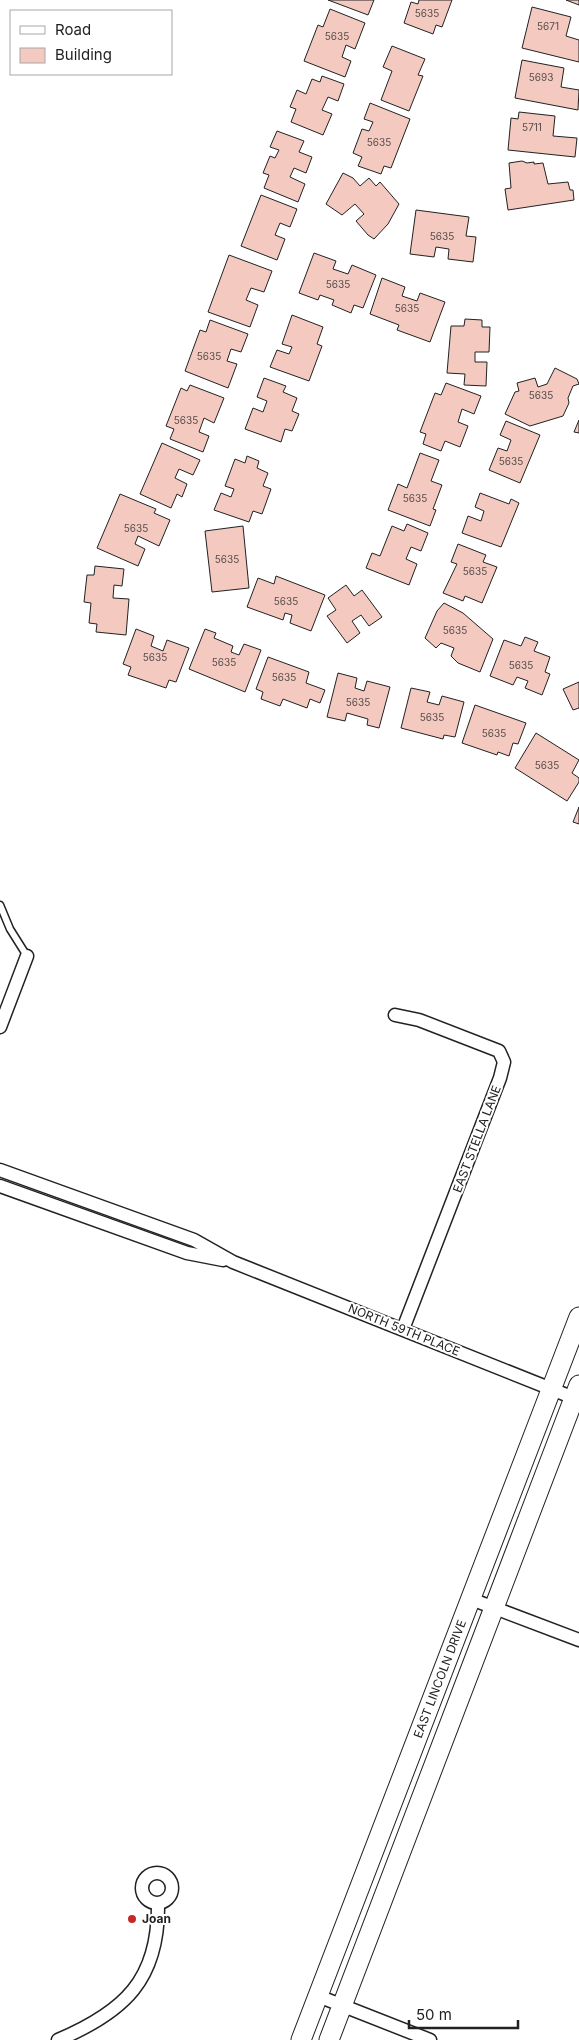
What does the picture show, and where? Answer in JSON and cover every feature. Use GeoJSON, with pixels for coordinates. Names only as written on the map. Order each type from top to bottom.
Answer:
{"type":"FeatureCollection","features":[{"type":"Feature","properties":{"kind":"main road","name":"EAST LINCOLN DRIVE"},"geometry":{"type":"LineString","coordinates":[[301,2040],[579,1317]]}},
{"type":"Feature","properties":{"kind":"main road","name":"EAST LINCOLN DRIVE"},"geometry":{"type":"LineString","coordinates":[[329,2040],[576,1391]]}},
{"type":"Feature","properties":{"kind":"main road"},"geometry":{"type":"LineString","coordinates":[[402,1776],[426,1785]]}},
{"type":"Feature","properties":{"kind":"street"},"geometry":{"type":"LineString","coordinates":[[0,1027],[27,956]]}},
{"type":"Feature","properties":{"kind":"street","name":"EAST STELLA LANE"},"geometry":{"type":"LineString","coordinates":[[395,1015],[419,1020],[499,1051],[504,1062],[497,1087],[404,1329]]}},
{"type":"Feature","properties":{"kind":"street","name":"NORTH 59TH PLACE"},"geometry":{"type":"LineString","coordinates":[[0,1170],[194,1240],[233,1262],[552,1390],[576,1391]]}},
{"type":"Feature","properties":{"kind":"street","name":"NORTH 59TH PLACE"},"geometry":{"type":"LineString","coordinates":[[0,1186],[187,1253],[233,1262]]}},
{"type":"Feature","properties":{"kind":"street"},"geometry":{"type":"LineString","coordinates":[[471,1599],[579,1640]]}},
{"type":"Feature","properties":{"kind":"street"},"geometry":{"type":"LineString","coordinates":[[58,2040],[89,2027],[112,2012],[140,1980],[151,1962],[158,1928],[158,1904]]}},
{"type":"Feature","properties":{"kind":"street"},"geometry":{"type":"LineString","coordinates":[[318,1996],[430,2040]]}},
{"type":"Feature","properties":{"kind":"lane"},"geometry":{"type":"LineString","coordinates":[[0,905],[10,929],[27,956]]}},
{"type":"Feature","properties":{"kind":"building"},"geometry":{"type":"Polygon","coordinates":[[[328,0],[374,0],[368,15],[328,0]]]}},
{"type":"Feature","properties":{"kind":"building"},"geometry":{"type":"Polygon","coordinates":[[[419,0],[452,0],[442,27],[436,25],[433,34],[404,23],[411,2],[418,4],[419,0]]]}},
{"type":"Feature","properties":{"kind":"building"},"geometry":{"type":"Polygon","coordinates":[[[566,0],[579,0],[579,5],[566,0]]]}},
{"type":"Feature","properties":{"kind":"building"},"geometry":{"type":"Polygon","coordinates":[[[532,7],[571,17],[566,36],[579,40],[579,62],[522,48],[532,7]]]}},
{"type":"Feature","properties":{"kind":"building"},"geometry":{"type":"Polygon","coordinates":[[[330,9],[365,23],[355,49],[346,45],[342,57],[351,61],[345,77],[304,61],[318,25],[323,27],[330,9]]]}},
{"type":"Feature","properties":{"kind":"building"},"geometry":{"type":"Polygon","coordinates":[[[392,46],[425,59],[418,75],[423,76],[409,111],[381,100],[392,71],[383,67],[392,46]]]}},
{"type":"Feature","properties":{"kind":"building"},"geometry":{"type":"Polygon","coordinates":[[[522,60],[564,68],[561,87],[579,90],[578,110],[515,98],[522,60]]]}},
{"type":"Feature","properties":{"kind":"building"},"geometry":{"type":"Polygon","coordinates":[[[322,76],[344,84],[338,101],[328,97],[322,110],[332,114],[323,135],[291,122],[296,109],[290,107],[297,90],[306,94],[312,79],[320,82],[322,76]]]}},
{"type":"Feature","properties":{"kind":"building"},"geometry":{"type":"Polygon","coordinates":[[[370,103],[410,119],[391,168],[384,166],[381,174],[358,166],[362,157],[353,153],[362,129],[369,131],[373,122],[364,119],[370,103]]]}},
{"type":"Feature","properties":{"kind":"building"},"geometry":{"type":"Polygon","coordinates":[[[519,112],[555,116],[553,136],[577,138],[575,157],[508,150],[511,118],[518,119],[519,112]]]}},
{"type":"Feature","properties":{"kind":"building"},"geometry":{"type":"Polygon","coordinates":[[[277,131],[304,141],[299,152],[312,157],[306,173],[294,168],[290,177],[305,184],[298,202],[264,188],[269,175],[263,173],[270,156],[275,158],[279,150],[270,147],[277,131]]]}},
{"type":"Feature","properties":{"kind":"building"},"geometry":{"type":"Polygon","coordinates":[[[522,161],[527,163],[534,162],[534,164],[543,163],[548,184],[568,182],[570,190],[573,190],[574,200],[508,210],[505,189],[511,188],[509,163],[522,161]]]}},
{"type":"Feature","properties":{"kind":"building"},"geometry":{"type":"Polygon","coordinates":[[[343,173],[353,178],[360,186],[369,178],[376,186],[380,182],[399,204],[388,224],[374,239],[356,221],[364,214],[355,204],[342,215],[326,204],[343,173]]]}},
{"type":"Feature","properties":{"kind":"building"},"geometry":{"type":"Polygon","coordinates":[[[261,195],[297,209],[290,227],[280,223],[275,235],[285,239],[277,260],[241,246],[261,195]]]}},
{"type":"Feature","properties":{"kind":"building"},"geometry":{"type":"Polygon","coordinates":[[[416,210],[469,217],[466,236],[476,237],[473,262],[448,259],[449,249],[436,247],[434,257],[410,254],[416,210]]]}},
{"type":"Feature","properties":{"kind":"building"},"geometry":{"type":"Polygon","coordinates":[[[314,253],[336,261],[333,269],[348,274],[352,265],[376,275],[363,308],[354,305],[351,313],[332,305],[334,300],[320,295],[318,300],[299,293],[314,253]]]}},
{"type":"Feature","properties":{"kind":"building"},"geometry":{"type":"Polygon","coordinates":[[[229,255],[272,271],[264,292],[251,288],[246,300],[258,305],[250,327],[208,312],[229,255]]]}},
{"type":"Feature","properties":{"kind":"building"},"geometry":{"type":"Polygon","coordinates":[[[382,278],[405,287],[402,296],[417,301],[420,293],[445,302],[430,342],[397,330],[399,325],[370,314],[382,278]]]}},
{"type":"Feature","properties":{"kind":"building"},"geometry":{"type":"Polygon","coordinates":[[[292,315],[323,327],[317,344],[322,346],[309,381],[270,367],[277,350],[289,354],[292,347],[282,344],[292,315]]]}},
{"type":"Feature","properties":{"kind":"building"},"geometry":{"type":"Polygon","coordinates":[[[465,319],[482,320],[482,327],[490,327],[489,352],[475,352],[475,362],[487,362],[486,386],[464,385],[465,374],[447,373],[451,326],[464,326],[465,319]]]}},
{"type":"Feature","properties":{"kind":"building"},"geometry":{"type":"Polygon","coordinates":[[[210,320],[248,334],[241,352],[231,349],[227,361],[237,364],[228,388],[185,371],[200,330],[206,332],[210,320]]]}},
{"type":"Feature","properties":{"kind":"building"},"geometry":{"type":"Polygon","coordinates":[[[555,368],[577,379],[579,384],[573,386],[568,398],[569,403],[563,416],[530,426],[505,414],[515,392],[519,391],[517,383],[535,378],[538,387],[547,384],[555,368]]]}},
{"type":"Feature","properties":{"kind":"building"},"geometry":{"type":"Polygon","coordinates":[[[264,378],[286,386],[283,392],[297,398],[292,411],[299,414],[292,431],[285,429],[281,442],[245,429],[253,408],[263,412],[267,401],[257,397],[264,378]]]}},
{"type":"Feature","properties":{"kind":"building"},"geometry":{"type":"Polygon","coordinates":[[[446,383],[481,396],[474,414],[462,409],[458,422],[468,426],[460,447],[445,441],[441,451],[423,444],[426,434],[420,432],[435,393],[441,395],[446,383]]]}},
{"type":"Feature","properties":{"kind":"building"},"geometry":{"type":"Polygon","coordinates":[[[190,385],[224,398],[214,423],[204,418],[199,432],[209,436],[203,452],[170,439],[174,429],[166,426],[181,388],[187,391],[190,385]]]}},
{"type":"Feature","properties":{"kind":"building"},"geometry":{"type":"Polygon","coordinates":[[[579,420],[579,433],[574,432],[579,420]]]}},
{"type":"Feature","properties":{"kind":"building"},"geometry":{"type":"Polygon","coordinates":[[[506,421],[540,435],[520,483],[489,470],[498,448],[507,451],[511,440],[500,435],[506,421]]]}},
{"type":"Feature","properties":{"kind":"building"},"geometry":{"type":"Polygon","coordinates":[[[162,443],[200,460],[193,475],[179,469],[175,478],[187,484],[182,497],[177,494],[171,508],[140,494],[162,443]]]}},
{"type":"Feature","properties":{"kind":"building"},"geometry":{"type":"Polygon","coordinates":[[[420,453],[439,460],[431,481],[442,485],[433,509],[436,510],[430,526],[388,510],[398,484],[407,488],[420,453]]]}},
{"type":"Feature","properties":{"kind":"building"},"geometry":{"type":"Polygon","coordinates":[[[247,456],[259,461],[257,468],[268,473],[263,486],[271,489],[262,514],[253,511],[249,522],[214,510],[221,493],[231,497],[234,489],[225,486],[235,459],[245,463],[247,456]]]}},
{"type":"Feature","properties":{"kind":"building"},"geometry":{"type":"Polygon","coordinates":[[[480,493],[509,504],[511,499],[519,503],[501,547],[462,533],[468,516],[481,521],[484,511],[475,507],[480,493]]]}},
{"type":"Feature","properties":{"kind":"building"},"geometry":{"type":"Polygon","coordinates":[[[120,494],[156,509],[154,513],[170,520],[159,546],[138,536],[135,544],[145,549],[138,566],[97,548],[120,494]]]}},
{"type":"Feature","properties":{"kind":"building"},"geometry":{"type":"Polygon","coordinates":[[[407,524],[428,533],[421,551],[411,547],[406,559],[417,564],[409,585],[366,568],[372,553],[380,556],[392,526],[404,531],[407,524]]]}},
{"type":"Feature","properties":{"kind":"building"},"geometry":{"type":"Polygon","coordinates":[[[243,526],[249,588],[212,592],[205,531],[243,526]]]}},
{"type":"Feature","properties":{"kind":"building"},"geometry":{"type":"Polygon","coordinates":[[[458,544],[486,555],[483,562],[497,567],[482,603],[465,596],[463,601],[443,593],[457,564],[451,562],[458,544]]]}},
{"type":"Feature","properties":{"kind":"building"},"geometry":{"type":"Polygon","coordinates":[[[95,566],[124,569],[122,586],[114,585],[113,598],[129,599],[126,635],[96,632],[97,624],[89,623],[91,603],[84,602],[87,575],[94,575],[95,566]]]}},
{"type":"Feature","properties":{"kind":"building"},"geometry":{"type":"Polygon","coordinates":[[[276,576],[325,595],[311,631],[290,623],[292,615],[285,613],[283,620],[247,607],[258,578],[274,584],[276,576]]]}},
{"type":"Feature","properties":{"kind":"building"},"geometry":{"type":"Polygon","coordinates":[[[346,585],[354,596],[362,590],[382,617],[369,626],[361,615],[352,621],[360,633],[347,643],[327,616],[336,610],[328,598],[346,585]]]}},
{"type":"Feature","properties":{"kind":"building"},"geometry":{"type":"Polygon","coordinates":[[[444,603],[463,613],[493,639],[480,672],[458,663],[451,656],[454,648],[441,643],[436,648],[425,638],[437,611],[444,603]]]}},
{"type":"Feature","properties":{"kind":"building"},"geometry":{"type":"Polygon","coordinates":[[[136,629],[154,636],[151,646],[163,651],[167,640],[189,648],[176,682],[169,680],[166,688],[128,675],[131,667],[123,664],[136,629]]]}},
{"type":"Feature","properties":{"kind":"building"},"geometry":{"type":"Polygon","coordinates":[[[205,629],[216,633],[214,638],[233,646],[231,652],[239,655],[244,644],[261,650],[245,692],[189,669],[205,629]]]}},
{"type":"Feature","properties":{"kind":"building"},"geometry":{"type":"Polygon","coordinates":[[[525,637],[538,642],[534,651],[550,657],[545,672],[550,674],[542,695],[525,688],[528,681],[517,677],[513,685],[490,676],[504,640],[521,646],[525,637]]]}},
{"type":"Feature","properties":{"kind":"building"},"geometry":{"type":"Polygon","coordinates":[[[268,657],[309,672],[306,683],[325,690],[320,703],[310,699],[307,708],[283,699],[280,706],[261,699],[263,692],[256,689],[268,657]]]}},
{"type":"Feature","properties":{"kind":"building"},"geometry":{"type":"Polygon","coordinates":[[[338,673],[357,678],[355,688],[364,691],[367,681],[390,687],[379,728],[367,725],[368,719],[347,713],[345,721],[327,717],[338,673]]]}},
{"type":"Feature","properties":{"kind":"building"},"geometry":{"type":"Polygon","coordinates":[[[579,682],[579,708],[573,710],[563,689],[579,682]]]}},
{"type":"Feature","properties":{"kind":"building"},"geometry":{"type":"Polygon","coordinates":[[[411,688],[430,692],[427,702],[439,705],[442,696],[464,702],[455,737],[444,735],[443,739],[401,728],[411,688]]]}},
{"type":"Feature","properties":{"kind":"building"},"geometry":{"type":"Polygon","coordinates":[[[475,705],[526,723],[518,744],[513,743],[509,756],[498,752],[497,755],[462,743],[475,705]]]}},
{"type":"Feature","properties":{"kind":"building"},"geometry":{"type":"Polygon","coordinates":[[[536,733],[579,760],[572,773],[579,778],[579,782],[567,801],[515,768],[536,733]]]}},
{"type":"Feature","properties":{"kind":"building"},"geometry":{"type":"Polygon","coordinates":[[[579,807],[579,824],[573,822],[579,807]]]}},
{"type":"Feature","properties":{"kind":"place","name":"Joan"},"geometry":{"type":"Point","coordinates":[132,1919]}}]}
